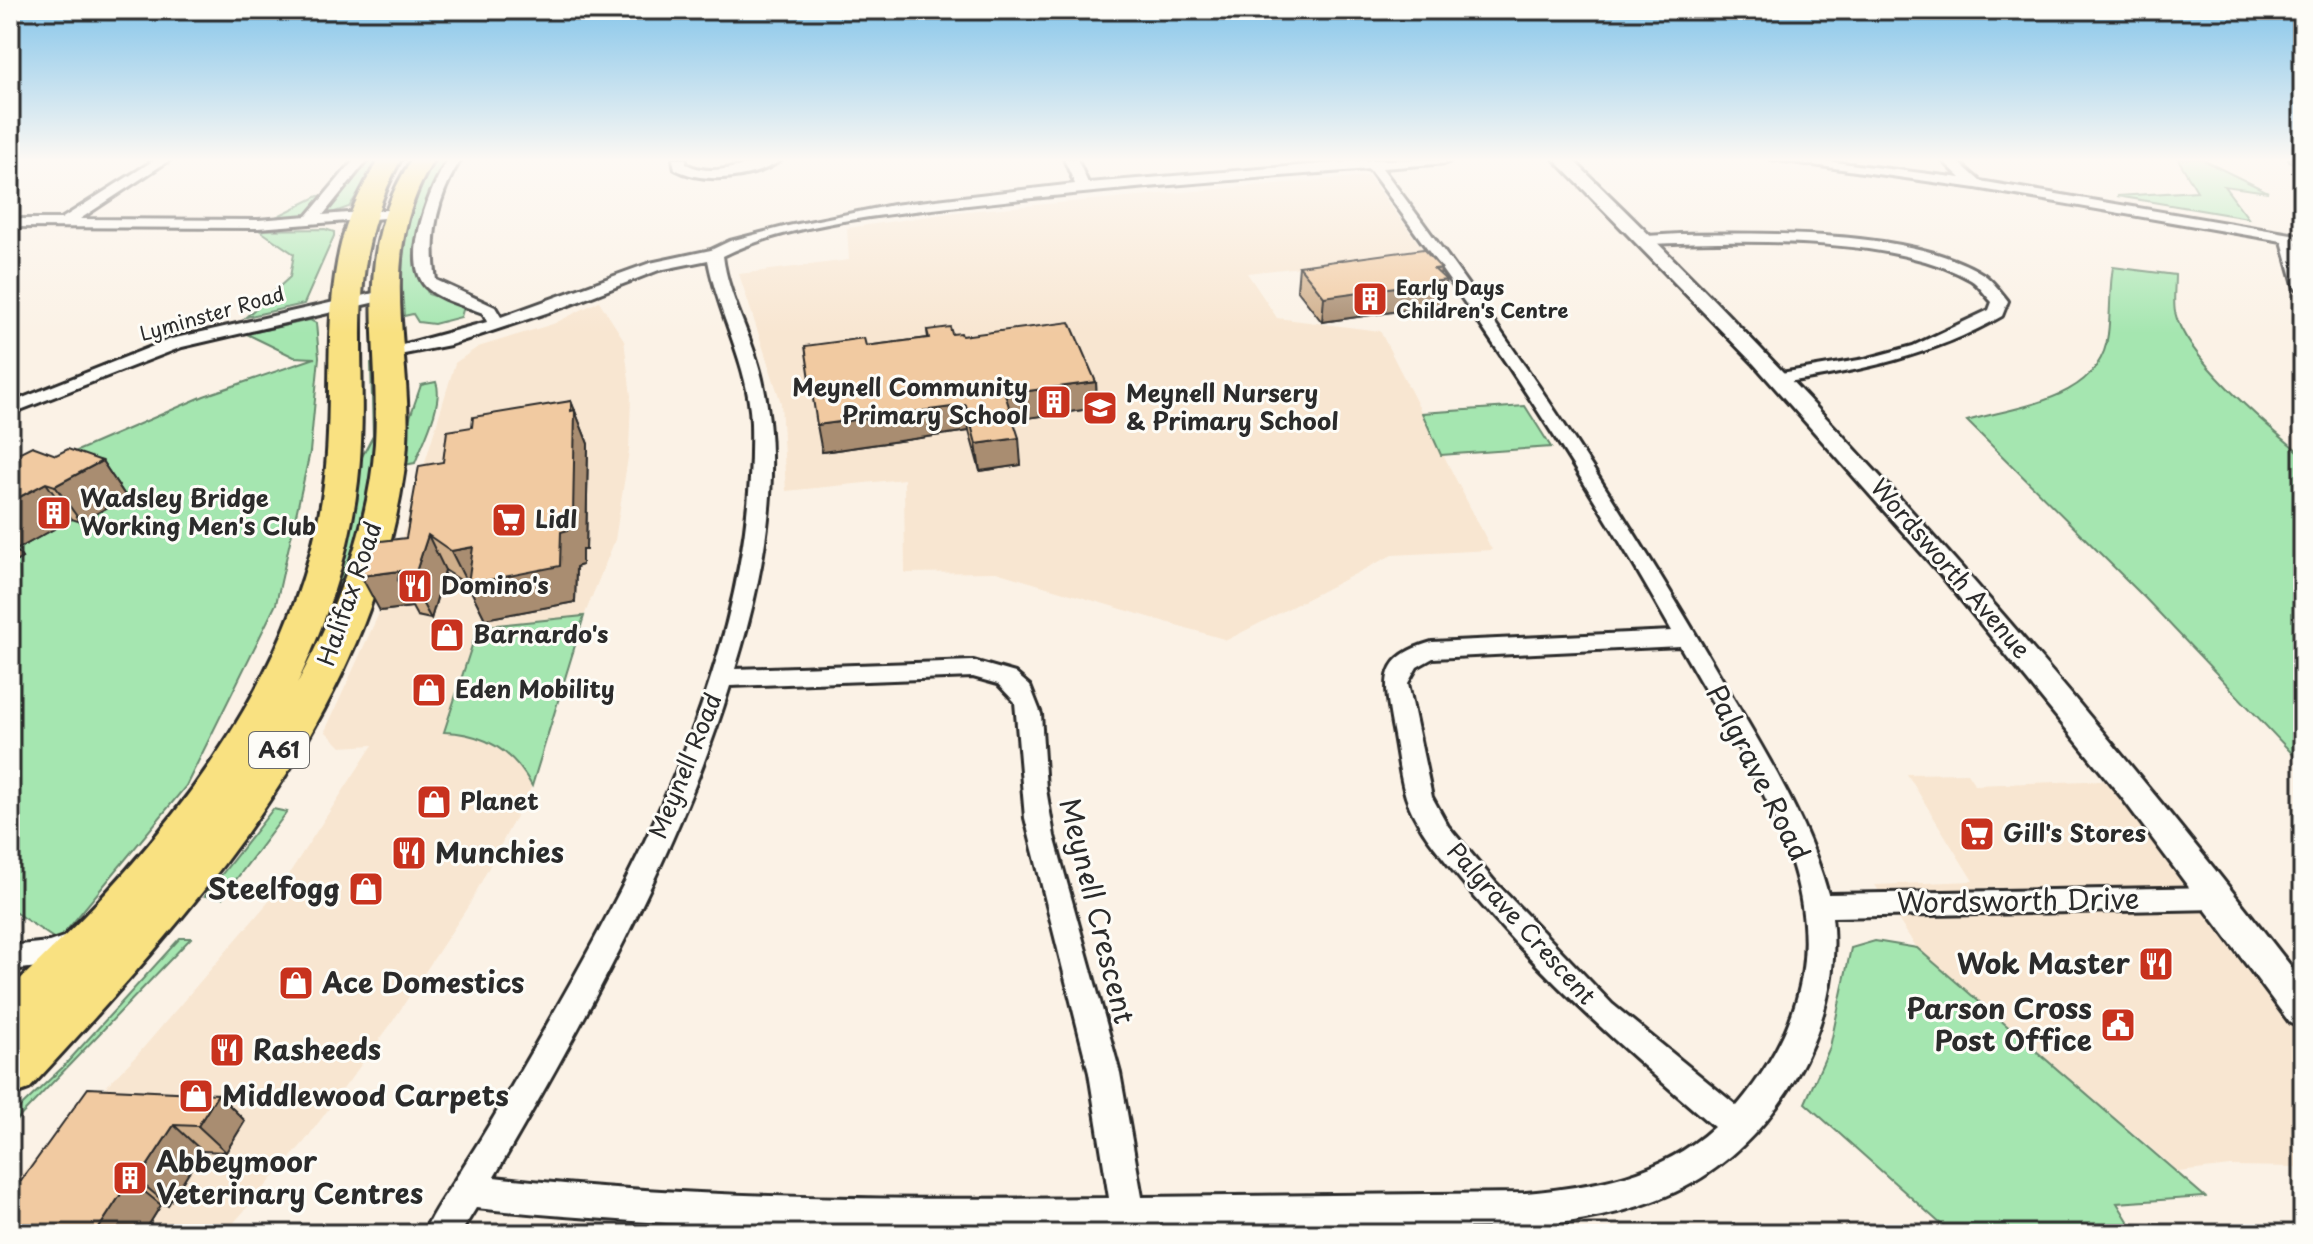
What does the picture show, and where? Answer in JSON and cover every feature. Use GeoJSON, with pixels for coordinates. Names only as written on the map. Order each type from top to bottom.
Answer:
{"type":"FeatureCollection","features":[{"type":"Feature","properties":{"kind":"highway","name":"Halifax Road"},"geometry":{"type":"LineString","coordinates":[[10,1071],[114,964],[210,851],[270,766],[324,673],[371,549],[387,474],[392,398],[387,246],[397,217]]}},
{"type":"Feature","properties":{"kind":"highway","name":"Halifax Road"},"geometry":{"type":"LineString","coordinates":[[10,1022],[131,897],[231,769],[284,676],[313,608],[335,515],[345,451],[346,303],[350,252],[360,218]]}},
{"type":"Feature","properties":{"kind":"highway"},"geometry":{"type":"LineString","coordinates":[[346,356],[390,348]]}},
{"type":"Feature","properties":{"kind":"street"},"geometry":{"type":"LineString","coordinates":[[63,224],[74,217]]}},
{"type":"Feature","properties":{"kind":"street"},"geometry":{"type":"LineString","coordinates":[[310,221],[313,217]]}},
{"type":"Feature","properties":{"kind":"street"},"geometry":{"type":"LineString","coordinates":[[10,223],[310,221],[367,217]]}},
{"type":"Feature","properties":{"kind":"street"},"geometry":{"type":"LineString","coordinates":[[428,217],[424,230],[424,256],[429,281],[436,288],[489,310],[495,322]]}},
{"type":"Feature","properties":{"kind":"street"},"geometry":{"type":"LineString","coordinates":[[390,348],[444,341],[558,304],[655,266],[715,254],[748,240],[856,217]]}},
{"type":"Feature","properties":{"kind":"street","name":"Palgrave Road"},"geometry":{"type":"LineString","coordinates":[[468,1191],[610,1207],[961,1216],[1526,1210],[1589,1204],[1679,1173],[1713,1152],[1739,1128],[1763,1099],[1800,1037],[1811,1003],[1818,963],[1818,906],[1804,858],[1776,800],[1687,638],[1538,394],[1413,217]]}},
{"type":"Feature","properties":{"kind":"street","name":"Wordsworth Avenue"},"geometry":{"type":"LineString","coordinates":[[1622,217],[1781,378],[2027,656],[2303,1011]]}},
{"type":"Feature","properties":{"kind":"street"},"geometry":{"type":"LineString","coordinates":[[2168,217],[2295,239],[2303,288]]}},
{"type":"Feature","properties":{"kind":"street"},"geometry":{"type":"LineString","coordinates":[[1646,240],[1774,239],[1912,253],[1957,265],[1977,275],[1991,285],[2000,301],[1996,313],[1935,346],[1858,366],[1781,378]]}},
{"type":"Feature","properties":{"kind":"street","name":"Meynell Road"},"geometry":{"type":"LineString","coordinates":[[440,1234],[468,1191],[564,1022],[637,883],[687,772],[720,678],[749,573],[757,519],[760,421],[743,339],[715,254]]}},
{"type":"Feature","properties":{"kind":"street","name":"Lyminster Road"},"geometry":{"type":"LineString","coordinates":[[10,409],[177,343],[387,295]]}},
{"type":"Feature","properties":{"kind":"street","name":"Palgrave Crescent"},"geometry":{"type":"LineString","coordinates":[[1687,638],[1432,650],[1413,656],[1402,667],[1396,683],[1419,798],[1439,833],[1485,890],[1602,1013],[1739,1128]]}},
{"type":"Feature","properties":{"kind":"street","name":"Meynell Crescent"},"geometry":{"type":"LineString","coordinates":[[720,678],[973,669],[1010,681],[1022,693],[1029,711],[1035,803],[1044,851],[1104,1064],[1122,1156],[1127,1212]]}},
{"type":"Feature","properties":{"kind":"street","name":"Wordsworth Drive"},"geometry":{"type":"LineString","coordinates":[[1818,906],[2218,898]]}},
{"type":"Feature","properties":{"kind":"street","name":"Halifax Road"},"geometry":{"type":"LineString","coordinates":[[10,958],[49,954],[93,938]]}},
{"type":"Feature","properties":{"kind":"shaded area","name":"Meynell Nursery & Primary School"},"geometry":{"type":"Polygon","coordinates":[[[922,217],[1399,217],[1426,253],[1247,273],[1277,318],[1380,331],[1492,550],[1392,555],[1227,640],[996,572],[905,573],[904,479],[786,491],[781,403],[739,274],[849,260],[847,228],[922,217]]]}},
{"type":"Feature","properties":{"kind":"shaded area"},"geometry":{"type":"Polygon","coordinates":[[[599,301],[624,340],[631,396],[629,451],[615,540],[584,616],[478,628],[469,732],[505,750],[521,764],[532,786],[469,905],[391,1024],[305,1141],[224,1234],[10,1234],[10,1185],[138,1054],[277,892],[373,745],[341,747],[325,731],[380,611],[455,363],[478,347],[553,324],[599,301]]]}},
{"type":"Feature","properties":{"kind":"shaded area"},"geometry":{"type":"Polygon","coordinates":[[[1967,773],[1975,785],[2113,780],[2303,1036],[2303,1167],[2230,1166],[2179,1172],[1917,948],[1875,885],[1973,881],[1907,774],[1967,773]]]}},
{"type":"Feature","properties":{"kind":"green space"},"geometry":{"type":"Polygon","coordinates":[[[404,217],[424,217],[421,255],[428,294],[474,309],[463,310],[461,317],[434,324],[418,322],[413,314],[404,316],[399,249],[404,217]]]}},
{"type":"Feature","properties":{"kind":"green space"},"geometry":{"type":"Polygon","coordinates":[[[325,229],[334,232],[334,236],[304,304],[246,317],[290,277],[294,254],[259,230],[325,229]]]}},
{"type":"Feature","properties":{"kind":"green space"},"geometry":{"type":"Polygon","coordinates":[[[2113,267],[2175,275],[2175,312],[2194,349],[2229,390],[2303,455],[2303,765],[2145,598],[1967,421],[2054,397],[2074,387],[2090,373],[2102,356],[2108,334],[2113,267]]]}},
{"type":"Feature","properties":{"kind":"green space"},"geometry":{"type":"Polygon","coordinates":[[[310,320],[316,323],[319,357],[310,452],[276,604],[186,786],[58,941],[10,909],[10,480],[204,396],[315,358],[294,357],[247,334],[310,320]]]}},
{"type":"Feature","properties":{"kind":"green space"},"geometry":{"type":"Polygon","coordinates":[[[376,361],[379,441],[367,512],[345,580],[288,714],[356,468],[373,436],[371,363],[376,361]]]}},
{"type":"Feature","properties":{"kind":"green space"},"geometry":{"type":"Polygon","coordinates":[[[436,382],[437,400],[427,433],[415,463],[404,465],[408,423],[421,385],[436,382]]]}},
{"type":"Feature","properties":{"kind":"green space"},"geometry":{"type":"Polygon","coordinates":[[[1525,406],[1551,447],[1441,455],[1422,413],[1525,406]]]}},
{"type":"Feature","properties":{"kind":"green space"},"geometry":{"type":"Polygon","coordinates":[[[584,616],[532,786],[516,763],[496,746],[472,736],[444,732],[478,627],[584,616]]]}},
{"type":"Feature","properties":{"kind":"green space"},"geometry":{"type":"Polygon","coordinates":[[[273,809],[287,812],[222,898],[205,896],[273,809]]]}},
{"type":"Feature","properties":{"kind":"green space"},"geometry":{"type":"Polygon","coordinates":[[[180,938],[191,938],[10,1127],[10,1117],[62,1068],[180,938]]]}},
{"type":"Feature","properties":{"kind":"green space"},"geometry":{"type":"Polygon","coordinates":[[[1875,941],[1917,948],[2205,1197],[2117,1203],[2136,1234],[1952,1234],[1805,1103],[1830,1047],[1851,948],[1875,941]]]}},
{"type":"Feature","properties":{"kind":"building"},"geometry":{"type":"Polygon","coordinates":[[[1423,249],[1441,268],[1434,269],[1446,280],[1324,297],[1299,266],[1423,249]]]}},
{"type":"Feature","properties":{"kind":"building"},"geometry":{"type":"Polygon","coordinates":[[[1070,322],[1096,382],[1005,394],[1019,438],[976,444],[966,405],[817,425],[805,346],[864,338],[866,346],[929,338],[927,330],[950,327],[952,334],[961,333],[962,336],[1070,322]]]}},
{"type":"Feature","properties":{"kind":"building","name":"Lidl"},"geometry":{"type":"Polygon","coordinates":[[[571,401],[571,411],[575,410],[573,515],[569,516],[568,530],[561,532],[560,566],[468,584],[473,547],[451,551],[428,535],[412,584],[398,580],[400,571],[361,576],[373,542],[406,538],[419,466],[443,462],[447,431],[472,427],[473,417],[571,401]]]}},
{"type":"Feature","properties":{"kind":"building"},"geometry":{"type":"Polygon","coordinates":[[[32,446],[56,455],[68,449],[102,461],[55,486],[46,483],[10,502],[10,457],[32,446]]]}},
{"type":"Feature","properties":{"kind":"building"},"geometry":{"type":"Polygon","coordinates":[[[88,1088],[218,1094],[198,1126],[174,1125],[138,1180],[130,1180],[95,1234],[10,1234],[10,1181],[21,1181],[88,1088]]]}},
{"type":"Feature","properties":{"kind":"place","name":"Early Days Children's Centre"},"geometry":{"type":"Point","coordinates":[1370,299]}},
{"type":"Feature","properties":{"kind":"place","name":"Meynell Community Primary School"},"geometry":{"type":"Point","coordinates":[1054,402]}},
{"type":"Feature","properties":{"kind":"place","name":"Meynell Nursery & Primary School"},"geometry":{"type":"Point","coordinates":[1100,408]}},
{"type":"Feature","properties":{"kind":"place","name":"Wadsley Bridge Working Men's Club"},"geometry":{"type":"Point","coordinates":[54,513]}},
{"type":"Feature","properties":{"kind":"place","name":"Lidl"},"geometry":{"type":"Point","coordinates":[509,520]}},
{"type":"Feature","properties":{"kind":"place","name":"Domino's"},"geometry":{"type":"Point","coordinates":[415,586]}},
{"type":"Feature","properties":{"kind":"place","name":"Barnardo's"},"geometry":{"type":"Point","coordinates":[447,635]}},
{"type":"Feature","properties":{"kind":"place","name":"Eden Mobility"},"geometry":{"type":"Point","coordinates":[429,690]}},
{"type":"Feature","properties":{"kind":"place","name":"Planet"},"geometry":{"type":"Point","coordinates":[434,802]}},
{"type":"Feature","properties":{"kind":"place","name":"Gill's Stores"},"geometry":{"type":"Point","coordinates":[1977,834]}},
{"type":"Feature","properties":{"kind":"place","name":"Munchies"},"geometry":{"type":"Point","coordinates":[409,853]}},
{"type":"Feature","properties":{"kind":"place","name":"Steelfogg"},"geometry":{"type":"Point","coordinates":[366,889]}},
{"type":"Feature","properties":{"kind":"place","name":"Wok Master"},"geometry":{"type":"Point","coordinates":[2156,964]}},
{"type":"Feature","properties":{"kind":"place","name":"Ace Domestics"},"geometry":{"type":"Point","coordinates":[296,983]}},
{"type":"Feature","properties":{"kind":"place","name":"Parson Cross Post Office"},"geometry":{"type":"Point","coordinates":[2118,1025]}},
{"type":"Feature","properties":{"kind":"place","name":"Rasheeds"},"geometry":{"type":"Point","coordinates":[227,1050]}},
{"type":"Feature","properties":{"kind":"place","name":"Middlewood Carpets"},"geometry":{"type":"Point","coordinates":[196,1096]}},
{"type":"Feature","properties":{"kind":"place","name":"Abbeymoor Veterinary Centres"},"geometry":{"type":"Point","coordinates":[130,1178]}}]}
